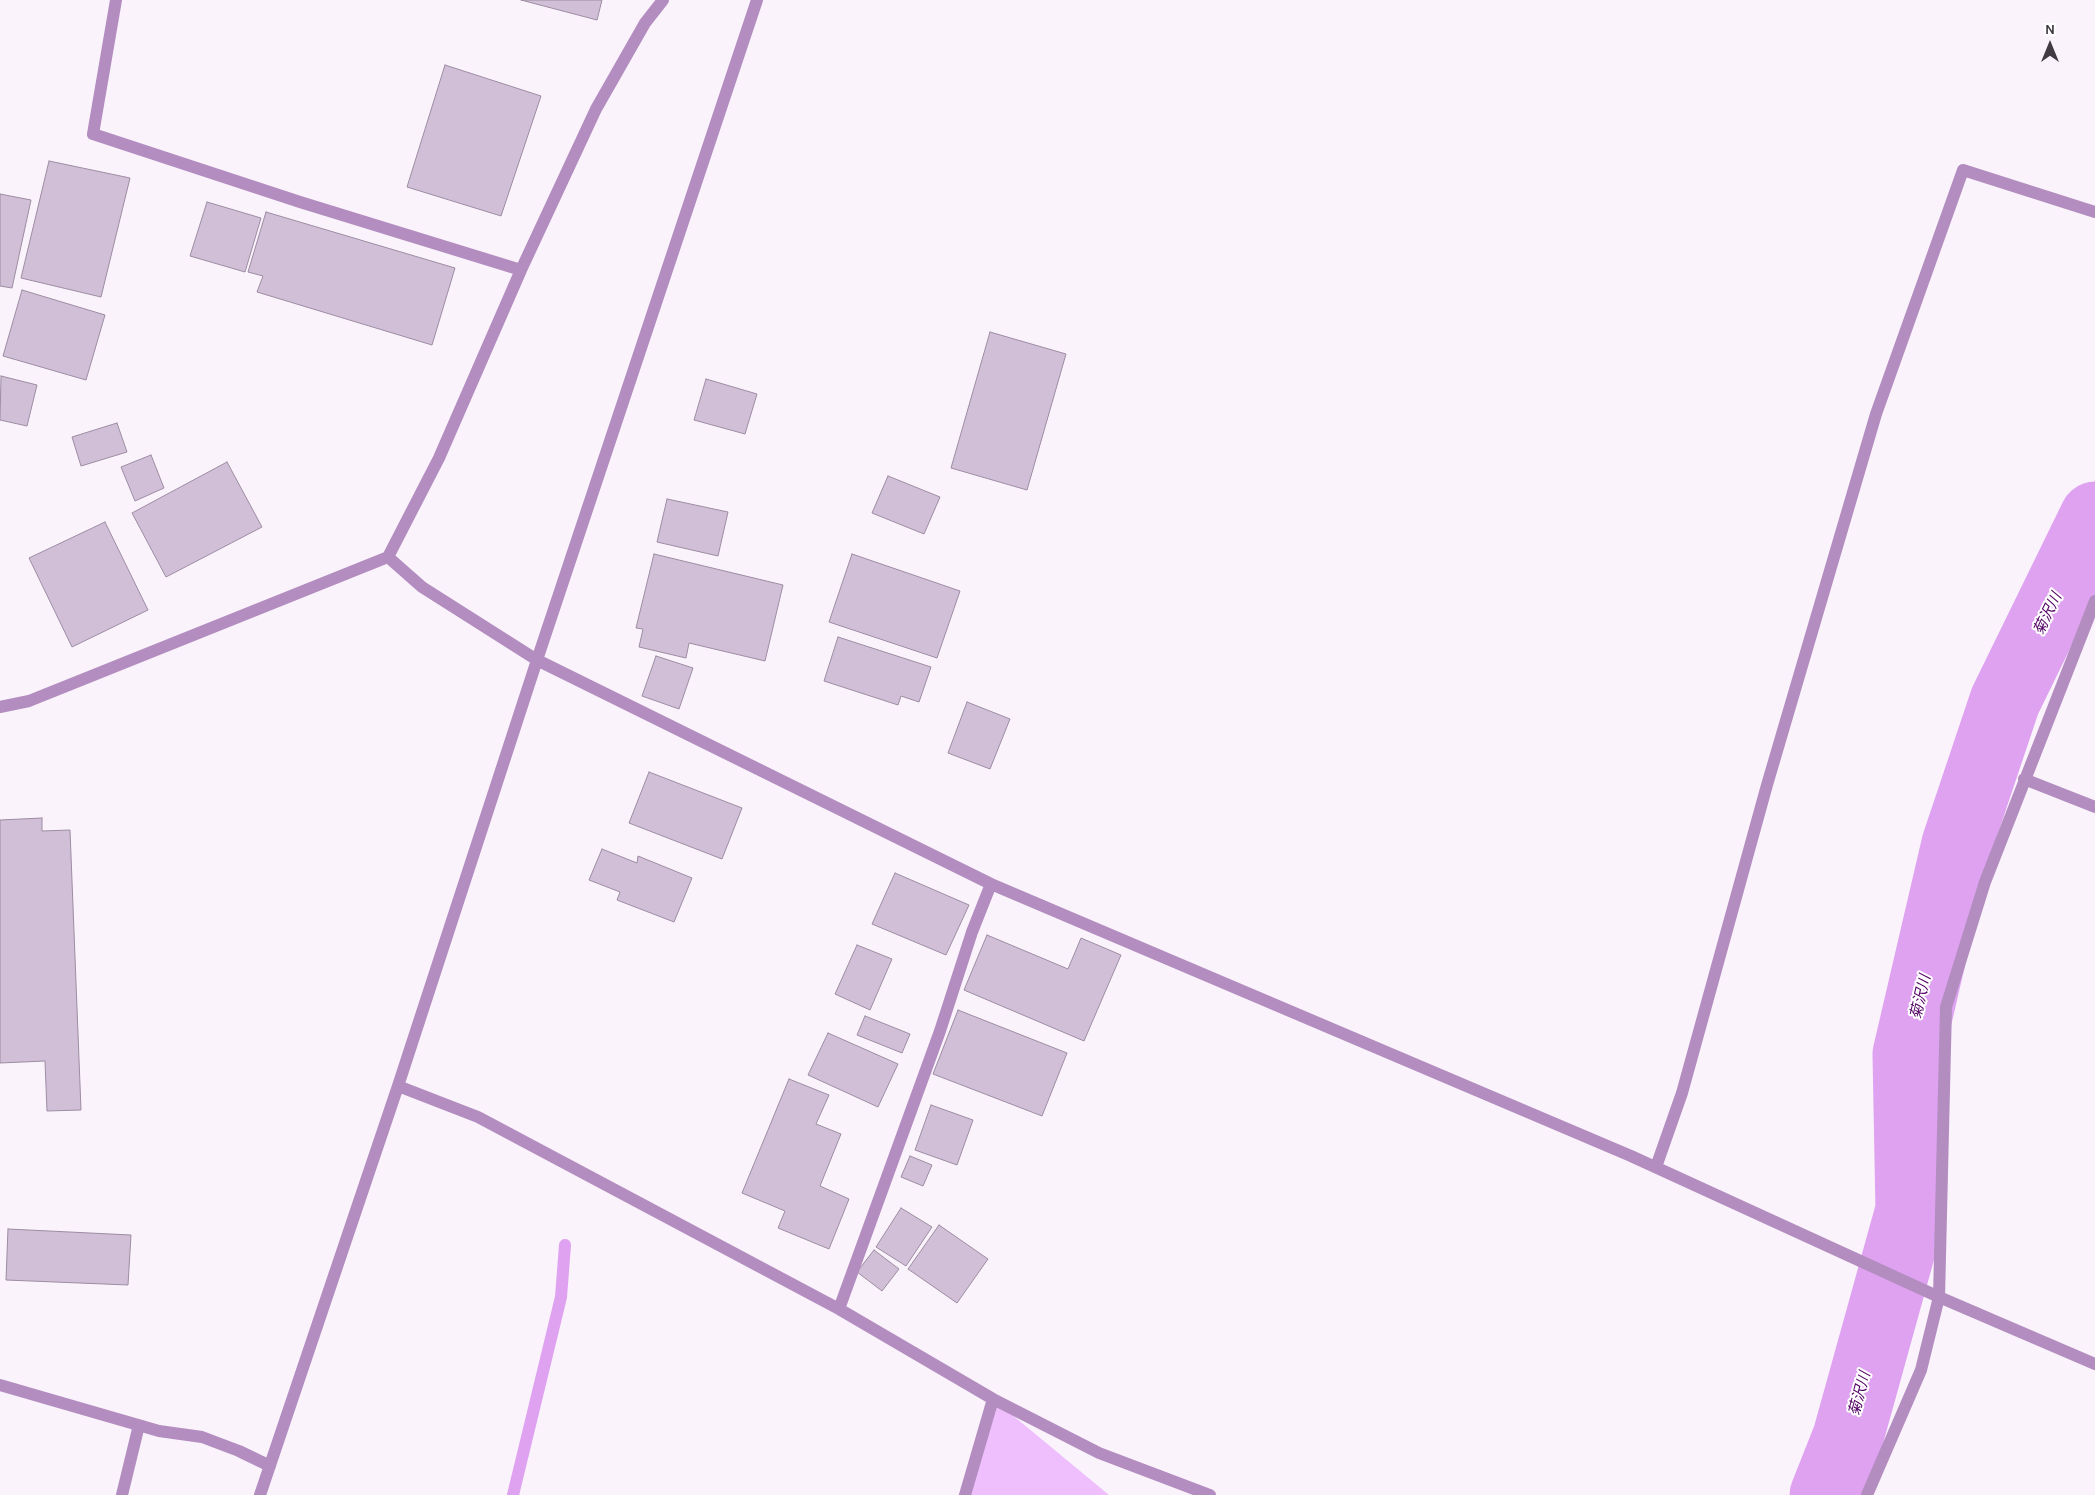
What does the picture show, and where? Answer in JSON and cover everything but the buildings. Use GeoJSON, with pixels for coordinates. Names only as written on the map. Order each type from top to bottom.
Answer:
{"type":"FeatureCollection","features":[{"type":"Feature","properties":{"kind":"street"},"geometry":{"type":"LineString","coordinates":[[116,0],[94,134],[300,202],[521,270]]}},
{"type":"Feature","properties":{"kind":"street"},"geometry":{"type":"LineString","coordinates":[[0,707],[29,701],[388,557],[439,458],[521,270],[596,109],[645,23],[663,0]]}},
{"type":"Feature","properties":{"kind":"street"},"geometry":{"type":"LineString","coordinates":[[260,1495],[398,1086],[537,660],[757,0]]}},
{"type":"Feature","properties":{"kind":"street"},"geometry":{"type":"LineString","coordinates":[[1656,1167],[1682,1093],[1767,784],[1876,414],[1963,170],[2095,212]]}},
{"type":"Feature","properties":{"kind":"street"},"geometry":{"type":"LineString","coordinates":[[388,557],[422,587],[537,660],[991,884],[1656,1167],[1939,1297],[2095,1364]]}},
{"type":"Feature","properties":{"kind":"street"},"geometry":{"type":"LineString","coordinates":[[1867,1495],[1921,1370],[1939,1297],[1946,1007],[1984,882],[2095,601]]}},
{"type":"Feature","properties":{"kind":"street"},"geometry":{"type":"LineString","coordinates":[[2024,779],[2095,806]]}},
{"type":"Feature","properties":{"kind":"street"},"geometry":{"type":"LineString","coordinates":[[839,1309],[940,1031],[972,932],[991,884]]}},
{"type":"Feature","properties":{"kind":"street"},"geometry":{"type":"LineString","coordinates":[[398,1086],[478,1117],[839,1309],[993,1399],[1099,1453],[1210,1495]]}},
{"type":"Feature","properties":{"kind":"street"},"geometry":{"type":"LineString","coordinates":[[0,1385],[159,1431],[202,1437],[239,1451],[270,1466]]}},
{"type":"Feature","properties":{"kind":"street"},"geometry":{"type":"LineString","coordinates":[[965,1495],[993,1399]]}},
{"type":"Feature","properties":{"kind":"street"},"geometry":{"type":"LineString","coordinates":[[122,1495],[139,1425]]}},
{"type":"Feature","properties":{"kind":"shaded area"},"geometry":{"type":"Polygon","coordinates":[[[993,1399],[1109,1495],[965,1495],[993,1399]]]}},
{"type":"Feature","properties":{"kind":"waterway","name":"菊沢川"},"geometry":{"type":"LineString","coordinates":[[1825,1495],[1848,1437],[1911,1210],[1908,1054],[1957,844],[2005,701],[2095,517]]}},
{"type":"Feature","properties":{"kind":"waterway"},"geometry":{"type":"LineString","coordinates":[[513,1495],[561,1297],[565,1245]]}}]}
